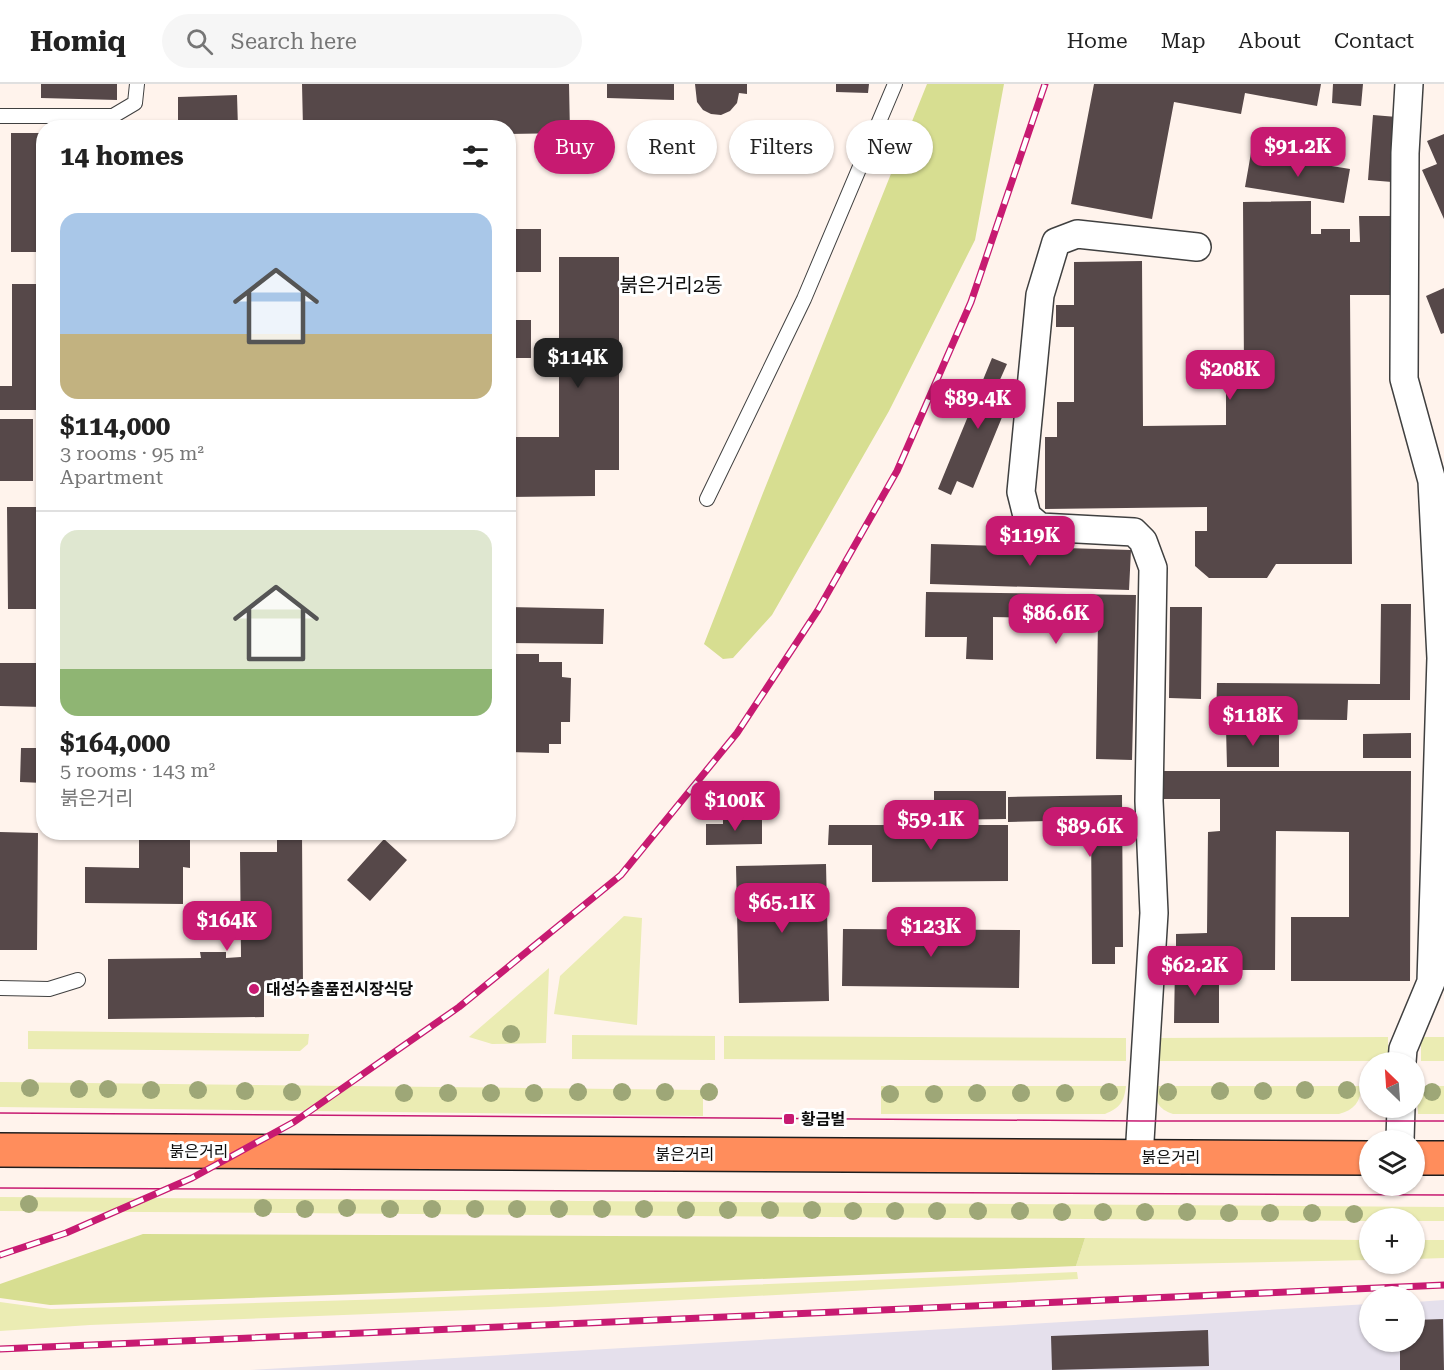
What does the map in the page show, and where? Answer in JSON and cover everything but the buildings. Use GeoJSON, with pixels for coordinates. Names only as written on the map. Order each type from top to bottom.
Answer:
{"type":"FeatureCollection","features":[{"type":"Feature","properties":{"kind":"main road","name":"붉은거리"},"geometry":{"type":"LineString","coordinates":[[0,1150],[1359,1158]]}},
{"type":"Feature","properties":{"kind":"main road"},"geometry":{"type":"LineString","coordinates":[[1425,1158],[1444,1158]]}},
{"type":"Feature","properties":{"kind":"street"},"geometry":{"type":"LineString","coordinates":[[1403,1052],[1431,982],[1441,658],[1432,481],[1404,379],[1405,153],[1409,84]]}},
{"type":"Feature","properties":{"kind":"street"},"geometry":{"type":"LineString","coordinates":[[1139,1157],[1154,913],[1149,801],[1152,568],[1143,541],[1134,532],[1040,527],[1027,516],[1021,492],[1040,295],[1056,242],[1077,234],[1197,247]]}},
{"type":"Feature","properties":{"kind":"lane"},"geometry":{"type":"LineString","coordinates":[[0,116],[113,116],[135,103],[137,84]]}},
{"type":"Feature","properties":{"kind":"lane"},"geometry":{"type":"LineString","coordinates":[[707,499],[804,299],[895,84]]}},
{"type":"Feature","properties":{"kind":"lane"},"geometry":{"type":"LineString","coordinates":[[0,988],[49,989],[78,980]]}},
{"type":"Feature","properties":{"kind":"shaded area"},"geometry":{"type":"Polygon","coordinates":[[[1444,1300],[1444,1370],[250,1370],[1359,1305],[1359,1352],[1425,1352],[1425,1301],[1444,1300]]]}},
{"type":"Feature","properties":{"kind":"green space"},"geometry":{"type":"Polygon","coordinates":[[[927,84],[1004,84],[975,240],[889,411],[772,615],[733,658],[723,659],[704,644],[891,174],[933,174],[933,120],[913,120],[927,84]]]}},
{"type":"Feature","properties":{"kind":"green space"},"geometry":{"type":"Polygon","coordinates":[[[624,916],[642,918],[637,1025],[554,1014],[560,976],[624,916]]]}},
{"type":"Feature","properties":{"kind":"green space"},"geometry":{"type":"Polygon","coordinates":[[[549,968],[546,1043],[492,1044],[469,1037],[549,968]]]}},
{"type":"Feature","properties":{"kind":"green space"},"geometry":{"type":"Polygon","coordinates":[[[28,1031],[309,1034],[308,1044],[300,1051],[28,1049],[28,1031]]]}},
{"type":"Feature","properties":{"kind":"green space"},"geometry":{"type":"Polygon","coordinates":[[[572,1035],[715,1036],[715,1060],[572,1059],[572,1035]]]}},
{"type":"Feature","properties":{"kind":"green space"},"geometry":{"type":"Polygon","coordinates":[[[724,1036],[1126,1038],[1126,1061],[724,1059],[724,1036]]]}},
{"type":"Feature","properties":{"kind":"green space"},"geometry":{"type":"Polygon","coordinates":[[[1388,1037],[1388,1052],[1359,1052],[1359,1061],[1156,1061],[1155,1038],[1388,1037]]]}},
{"type":"Feature","properties":{"kind":"green space"},"geometry":{"type":"Polygon","coordinates":[[[1421,1037],[1444,1037],[1444,1061],[1425,1061],[1425,1052],[1421,1052],[1421,1037]]]}},
{"type":"Feature","properties":{"kind":"green space"},"geometry":{"type":"Polygon","coordinates":[[[0,1082],[703,1090],[703,1116],[0,1107],[0,1082]]]}},
{"type":"Feature","properties":{"kind":"green space"},"geometry":{"type":"Polygon","coordinates":[[[881,1086],[1126,1086],[1120,1104],[1105,1114],[881,1114],[881,1086]]]}},
{"type":"Feature","properties":{"kind":"green space"},"geometry":{"type":"Polygon","coordinates":[[[1155,1086],[1359,1086],[1359,1099],[1356,1104],[1339,1114],[1173,1114],[1158,1104],[1155,1086]]]}},
{"type":"Feature","properties":{"kind":"green space"},"geometry":{"type":"Polygon","coordinates":[[[1425,1086],[1444,1086],[1444,1114],[1425,1114],[1425,1086]]]}},
{"type":"Feature","properties":{"kind":"green space"},"geometry":{"type":"Polygon","coordinates":[[[0,1197],[1444,1207],[1444,1221],[1425,1221],[1425,1208],[1359,1208],[1359,1221],[0,1211],[0,1197]]]}},
{"type":"Feature","properties":{"kind":"green space"},"geometry":{"type":"Polygon","coordinates":[[[143,1234],[1085,1238],[1076,1266],[50,1305],[0,1298],[0,1284],[143,1234]]]}},
{"type":"Feature","properties":{"kind":"green space"},"geometry":{"type":"Polygon","coordinates":[[[1085,1238],[1359,1240],[1359,1260],[1076,1266],[1085,1238]]]}},
{"type":"Feature","properties":{"kind":"green space"},"geometry":{"type":"Polygon","coordinates":[[[1425,1240],[1444,1240],[1444,1258],[1425,1259],[1425,1240]]]}},
{"type":"Feature","properties":{"kind":"green space"},"geometry":{"type":"Polygon","coordinates":[[[1077,1272],[1078,1279],[548,1307],[90,1325],[0,1331],[0,1302],[51,1309],[389,1299],[1077,1272]]]}},
{"type":"Feature","properties":{"kind":"tram line"},"geometry":{"type":"LineString","coordinates":[[0,1113],[1444,1121]]}},
{"type":"Feature","properties":{"kind":"tram line"},"geometry":{"type":"LineString","coordinates":[[0,1188],[1444,1195]]}},
{"type":"Feature","properties":{"kind":"railway"},"geometry":{"type":"LineString","coordinates":[[0,1255],[66,1233],[192,1178],[294,1122],[459,1007],[621,875],[737,733],[818,610],[897,471],[971,302],[1045,84]]}},
{"type":"Feature","properties":{"kind":"railway"},"geometry":{"type":"LineString","coordinates":[[0,1349],[1444,1285]]}},
{"type":"Feature","properties":{"kind":"place","name":"대성수출품전시장식당"},"geometry":{"type":"Point","coordinates":[254,989]}},
{"type":"Feature","properties":{"kind":"place","name":"황금벌"},"geometry":{"type":"Point","coordinates":[789,1119]}},
{"type":"Feature","properties":{"kind":"district","name":"붉은거리2동"},"geometry":{"type":"Point","coordinates":[671,285]}}]}
